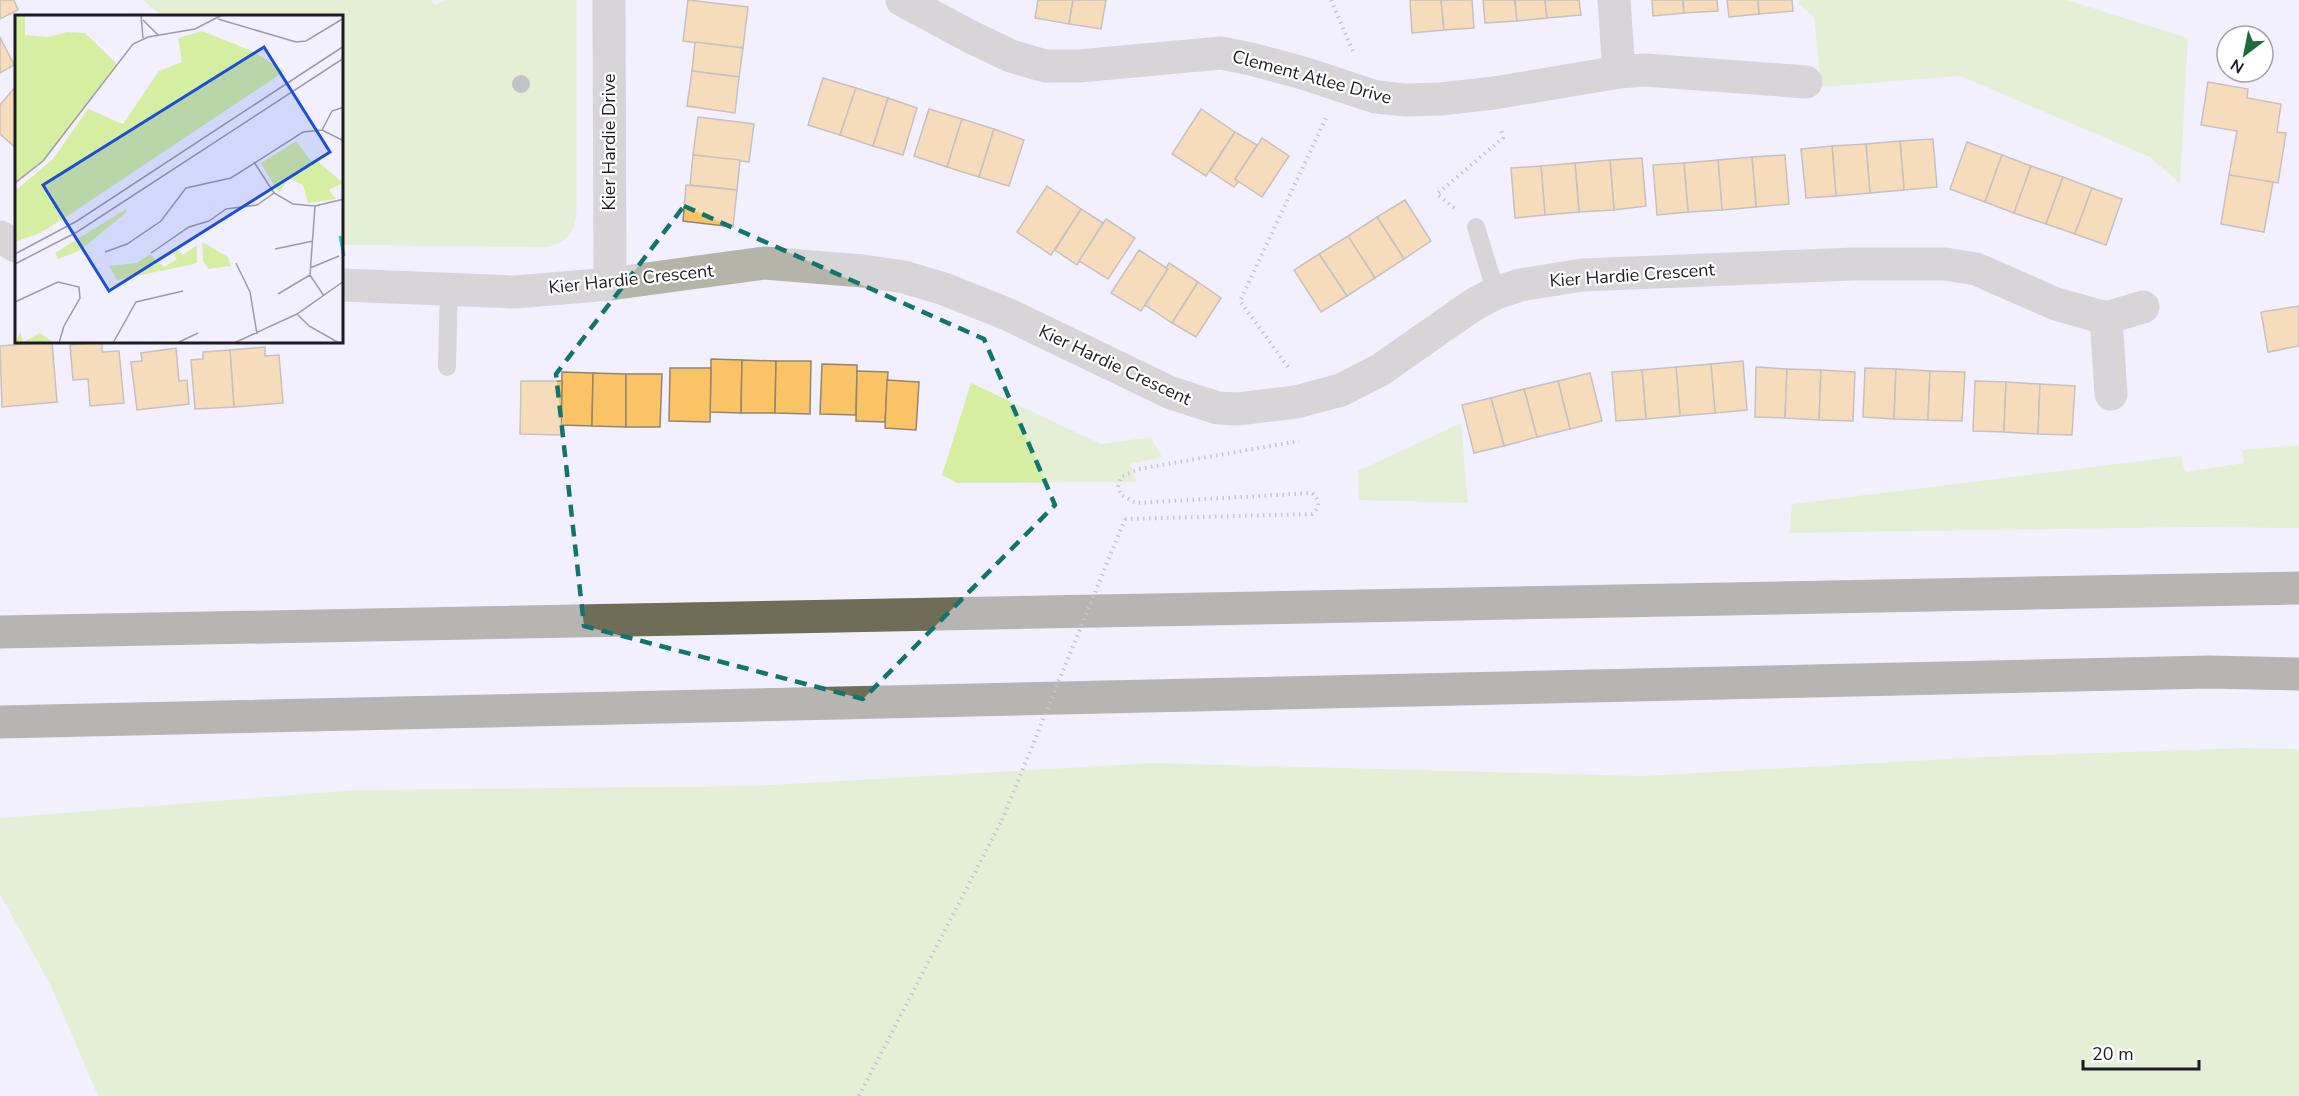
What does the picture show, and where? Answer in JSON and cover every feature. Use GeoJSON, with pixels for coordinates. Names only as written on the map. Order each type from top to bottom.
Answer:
{"type":"FeatureCollection","features":[{"type":"Feature","properties":{"kind":"highway"},"geometry":{"type":"LineString","coordinates":[[0,632],[2299,588]]}},
{"type":"Feature","properties":{"kind":"highway"},"geometry":{"type":"LineString","coordinates":[[0,722],[2209,672],[2299,674]]}},
{"type":"Feature","properties":{"kind":"street","name":"Kier Hardie Drive"},"geometry":{"type":"LineString","coordinates":[[609,0],[610,284]]}},
{"type":"Feature","properties":{"kind":"street","name":"Clement Atlee Drive"},"geometry":{"type":"LineString","coordinates":[[902,0],[971,38],[1011,56],[1045,66],[1079,66],[1221,53],[1251,59],[1376,97],[1406,100],[1494,93],[1619,72],[1645,70],[1806,82]]}},
{"type":"Feature","properties":{"kind":"street"},"geometry":{"type":"LineString","coordinates":[[1614,0],[1619,72]]}},
{"type":"Feature","properties":{"kind":"street"},"geometry":{"type":"LineString","coordinates":[[0,237],[15,245]]}},
{"type":"Feature","properties":{"kind":"street","name":"Kier Hardie Crescent"},"geometry":{"type":"LineString","coordinates":[[344,285],[516,292],[610,284],[764,263],[904,277],[975,301],[1143,380],[1200,404],[1238,409],[1296,402],[1341,390],[1380,370],[1473,305],[1496,293],[1520,285],[1582,275],[1853,264],[1945,264],[1976,269],[2056,304],[2106,318]]}},
{"type":"Feature","properties":{"kind":"street"},"geometry":{"type":"LineString","coordinates":[[2111,394],[2106,318],[2143,307]]}},
{"type":"Feature","properties":{"kind":"lane"},"geometry":{"type":"LineString","coordinates":[[1476,227],[1496,293]]}},
{"type":"Feature","properties":{"kind":"lane"},"geometry":{"type":"LineString","coordinates":[[447,368],[449,288]]}},
{"type":"Feature","properties":{"kind":"path"},"geometry":{"type":"LineString","coordinates":[[859,1096],[1002,820],[1125,519],[1312,514],[1317,510],[1317,498],[1312,493],[1136,503],[1121,495],[1119,487],[1120,477],[1139,469],[1301,441],[1296,402],[1288,367],[1240,301],[1355,56],[1331,0]]}},
{"type":"Feature","properties":{"kind":"path"},"geometry":{"type":"LineString","coordinates":[[1476,227],[1437,194],[1503,138],[1494,93]]}},
{"type":"Feature","properties":{"kind":"highlighted area"},"geometry":{"type":"Polygon","coordinates":[[[684,206],[984,339],[1055,505],[863,699],[584,626],[556,374],[684,206]]]}},
{"type":"Feature","properties":{"kind":"green space"},"geometry":{"type":"Polygon","coordinates":[[[142,0],[431,0],[435,5],[446,0],[577,0],[577,207],[571,233],[562,241],[548,247],[344,245],[344,15],[162,15],[142,0]]]}},
{"type":"Feature","properties":{"kind":"green space"},"geometry":{"type":"Polygon","coordinates":[[[1799,0],[2067,0],[2188,38],[2180,184],[2150,157],[1960,76],[1821,87],[1814,17],[1798,4],[1799,0]]]}},
{"type":"Feature","properties":{"kind":"green space"},"geometry":{"type":"Polygon","coordinates":[[[971,383],[1101,444],[1151,437],[1162,457],[1130,464],[1137,482],[957,483],[942,475],[971,383]]]}},
{"type":"Feature","properties":{"kind":"green space"},"geometry":{"type":"Polygon","coordinates":[[[1461,423],[1468,503],[1359,500],[1358,471],[1461,423]]]}},
{"type":"Feature","properties":{"kind":"green space"},"geometry":{"type":"Polygon","coordinates":[[[2299,445],[2299,528],[2193,527],[1789,533],[1792,504],[2181,456],[2185,472],[2244,463],[2242,450],[2299,445]]]}},
{"type":"Feature","properties":{"kind":"green space"},"geometry":{"type":"Polygon","coordinates":[[[2243,748],[2299,749],[2299,1096],[98,1096],[51,986],[0,894],[0,818],[356,790],[752,786],[1153,763],[1644,776],[1982,757],[2243,748]]]}},
{"type":"Feature","properties":{"kind":"building"},"geometry":{"type":"Polygon","coordinates":[[[0,0],[14,0],[18,10],[0,19],[0,0]]]}},
{"type":"Feature","properties":{"kind":"building"},"geometry":{"type":"Polygon","coordinates":[[[688,0],[748,7],[743,48],[683,41],[688,0]]]}},
{"type":"Feature","properties":{"kind":"building"},"geometry":{"type":"Polygon","coordinates":[[[1038,0],[1073,0],[1069,24],[1035,18],[1038,0]]]}},
{"type":"Feature","properties":{"kind":"building"},"geometry":{"type":"Polygon","coordinates":[[[1073,0],[1106,0],[1101,29],[1069,24],[1073,0]]]}},
{"type":"Feature","properties":{"kind":"building"},"geometry":{"type":"Polygon","coordinates":[[[1410,0],[1441,0],[1444,30],[1412,33],[1410,0]]]}},
{"type":"Feature","properties":{"kind":"building"},"geometry":{"type":"Polygon","coordinates":[[[1441,0],[1472,0],[1474,28],[1444,30],[1441,0]]]}},
{"type":"Feature","properties":{"kind":"building"},"geometry":{"type":"Polygon","coordinates":[[[1483,0],[1515,0],[1517,21],[1485,23],[1483,0]]]}},
{"type":"Feature","properties":{"kind":"building"},"geometry":{"type":"Polygon","coordinates":[[[1515,0],[1545,0],[1547,18],[1517,21],[1515,0]]]}},
{"type":"Feature","properties":{"kind":"building"},"geometry":{"type":"Polygon","coordinates":[[[1545,0],[1579,0],[1581,15],[1547,18],[1545,0]]]}},
{"type":"Feature","properties":{"kind":"building"},"geometry":{"type":"Polygon","coordinates":[[[1652,0],[1683,0],[1684,13],[1653,16],[1652,0]]]}},
{"type":"Feature","properties":{"kind":"building"},"geometry":{"type":"Polygon","coordinates":[[[1683,0],[1717,0],[1718,11],[1684,13],[1683,0]]]}},
{"type":"Feature","properties":{"kind":"building"},"geometry":{"type":"Polygon","coordinates":[[[1727,0],[1758,0],[1759,14],[1729,17],[1727,0]]]}},
{"type":"Feature","properties":{"kind":"building"},"geometry":{"type":"Polygon","coordinates":[[[1758,0],[1792,0],[1793,11],[1759,14],[1758,0]]]}},
{"type":"Feature","properties":{"kind":"building"},"geometry":{"type":"Polygon","coordinates":[[[0,37],[14,65],[0,73],[0,37]]]}},
{"type":"Feature","properties":{"kind":"building"},"geometry":{"type":"Polygon","coordinates":[[[695,42],[743,48],[739,77],[692,71],[695,42]]]}},
{"type":"Feature","properties":{"kind":"building"},"geometry":{"type":"Polygon","coordinates":[[[692,71],[739,77],[735,113],[687,106],[692,71]]]}},
{"type":"Feature","properties":{"kind":"building"},"geometry":{"type":"Polygon","coordinates":[[[823,78],[856,88],[840,135],[808,125],[823,78]]]}},
{"type":"Feature","properties":{"kind":"building"},"geometry":{"type":"Polygon","coordinates":[[[2208,82],[2248,89],[2247,98],[2281,104],[2277,132],[2286,133],[2278,183],[2229,175],[2237,131],[2201,125],[2208,82]]]}},
{"type":"Feature","properties":{"kind":"building"},"geometry":{"type":"Polygon","coordinates":[[[15,87],[15,147],[0,134],[0,105],[15,87]]]}},
{"type":"Feature","properties":{"kind":"building"},"geometry":{"type":"Polygon","coordinates":[[[856,88],[888,98],[873,146],[840,135],[856,88]]]}},
{"type":"Feature","properties":{"kind":"building"},"geometry":{"type":"Polygon","coordinates":[[[888,98],[917,108],[903,155],[873,146],[888,98]]]}},
{"type":"Feature","properties":{"kind":"building"},"geometry":{"type":"Polygon","coordinates":[[[929,109],[962,119],[947,167],[914,156],[929,109]]]}},
{"type":"Feature","properties":{"kind":"building"},"geometry":{"type":"Polygon","coordinates":[[[1201,109],[1235,132],[1206,176],[1172,154],[1201,109]]]}},
{"type":"Feature","properties":{"kind":"building"},"geometry":{"type":"Polygon","coordinates":[[[698,117],[754,124],[749,162],[693,155],[698,117]]]}},
{"type":"Feature","properties":{"kind":"building"},"geometry":{"type":"Polygon","coordinates":[[[962,119],[994,129],[979,177],[947,167],[962,119]]]}},
{"type":"Feature","properties":{"kind":"building"},"geometry":{"type":"Polygon","coordinates":[[[994,129],[1024,140],[1009,186],[979,177],[994,129]]]}},
{"type":"Feature","properties":{"kind":"building"},"geometry":{"type":"Polygon","coordinates":[[[1235,132],[1257,145],[1235,179],[1239,181],[1234,187],[1210,171],[1235,132]]]}},
{"type":"Feature","properties":{"kind":"building"},"geometry":{"type":"Polygon","coordinates":[[[1262,138],[1289,156],[1262,197],[1235,179],[1262,138]]]}},
{"type":"Feature","properties":{"kind":"building"},"geometry":{"type":"Polygon","coordinates":[[[1933,139],[1937,187],[1904,190],[1900,141],[1933,139]]]}},
{"type":"Feature","properties":{"kind":"building"},"geometry":{"type":"Polygon","coordinates":[[[1900,141],[1904,190],[1870,193],[1866,144],[1900,141]]]}},
{"type":"Feature","properties":{"kind":"building"},"geometry":{"type":"Polygon","coordinates":[[[1967,142],[2002,155],[1985,202],[1950,189],[1967,142]]]}},
{"type":"Feature","properties":{"kind":"building"},"geometry":{"type":"Polygon","coordinates":[[[1866,144],[1870,193],[1836,196],[1832,146],[1866,144]]]}},
{"type":"Feature","properties":{"kind":"building"},"geometry":{"type":"Polygon","coordinates":[[[1832,146],[1836,196],[1806,198],[1801,149],[1832,146]]]}},
{"type":"Feature","properties":{"kind":"building"},"geometry":{"type":"Polygon","coordinates":[[[693,155],[740,160],[737,190],[690,185],[693,155]]]}},
{"type":"Feature","properties":{"kind":"building"},"geometry":{"type":"Polygon","coordinates":[[[1785,155],[1789,204],[1756,207],[1752,157],[1785,155]]]}},
{"type":"Feature","properties":{"kind":"building"},"geometry":{"type":"Polygon","coordinates":[[[2002,155],[2031,166],[2014,213],[1985,202],[2002,155]]]}},
{"type":"Feature","properties":{"kind":"building"},"geometry":{"type":"Polygon","coordinates":[[[1752,157],[1756,207],[1722,210],[1718,160],[1752,157]]]}},
{"type":"Feature","properties":{"kind":"building"},"geometry":{"type":"Polygon","coordinates":[[[1642,158],[1646,206],[1614,210],[1610,160],[1642,158]]]}},
{"type":"Feature","properties":{"kind":"building"},"geometry":{"type":"Polygon","coordinates":[[[1610,160],[1614,210],[1579,212],[1575,163],[1610,160]]]}},
{"type":"Feature","properties":{"kind":"building"},"geometry":{"type":"Polygon","coordinates":[[[1718,160],[1722,210],[1688,212],[1684,163],[1718,160]]]}},
{"type":"Feature","properties":{"kind":"building"},"geometry":{"type":"Polygon","coordinates":[[[1575,163],[1579,212],[1545,215],[1541,166],[1575,163]]]}},
{"type":"Feature","properties":{"kind":"building"},"geometry":{"type":"Polygon","coordinates":[[[1684,163],[1688,212],[1657,215],[1653,165],[1684,163]]]}},
{"type":"Feature","properties":{"kind":"building"},"geometry":{"type":"Polygon","coordinates":[[[1541,166],[1545,215],[1515,218],[1511,168],[1541,166]]]}},
{"type":"Feature","properties":{"kind":"building"},"geometry":{"type":"Polygon","coordinates":[[[2031,166],[2063,177],[2046,224],[2014,213],[2031,166]]]}},
{"type":"Feature","properties":{"kind":"building"},"geometry":{"type":"Polygon","coordinates":[[[2229,175],[2273,182],[2264,232],[2221,224],[2229,175]]]}},
{"type":"Feature","properties":{"kind":"building"},"geometry":{"type":"Polygon","coordinates":[[[2063,177],[2092,188],[2075,234],[2046,224],[2063,177]]]}},
{"type":"Feature","properties":{"kind":"building"},"geometry":{"type":"Polygon","coordinates":[[[686,185],[737,190],[733,227],[683,221],[686,185]]]}},
{"type":"Feature","properties":{"kind":"building"},"geometry":{"type":"Polygon","coordinates":[[[1047,186],[1081,209],[1051,255],[1017,232],[1047,186]]]}},
{"type":"Feature","properties":{"kind":"building"},"geometry":{"type":"Polygon","coordinates":[[[2092,188],[2122,199],[2106,245],[2075,234],[2092,188]]]}},
{"type":"Feature","properties":{"kind":"building"},"geometry":{"type":"Polygon","coordinates":[[[1405,200],[1431,241],[1404,259],[1377,217],[1405,200]]]}},
{"type":"Feature","properties":{"kind":"building"},"geometry":{"type":"Polygon","coordinates":[[[1081,209],[1103,223],[1077,265],[1055,250],[1081,209]]]}},
{"type":"Feature","properties":{"kind":"building"},"geometry":{"type":"Polygon","coordinates":[[[1377,217],[1404,259],[1375,278],[1348,236],[1377,217]]]}},
{"type":"Feature","properties":{"kind":"building"},"geometry":{"type":"Polygon","coordinates":[[[1106,219],[1135,238],[1108,279],[1079,261],[1106,219]]]}},
{"type":"Feature","properties":{"kind":"building"},"geometry":{"type":"Polygon","coordinates":[[[1348,236],[1375,278],[1347,296],[1319,254],[1348,236]]]}},
{"type":"Feature","properties":{"kind":"building"},"geometry":{"type":"Polygon","coordinates":[[[1139,250],[1168,269],[1141,311],[1111,293],[1139,250]]]}},
{"type":"Feature","properties":{"kind":"building"},"geometry":{"type":"Polygon","coordinates":[[[1319,254],[1347,296],[1321,312],[1294,270],[1319,254]]]}},
{"type":"Feature","properties":{"kind":"building"},"geometry":{"type":"Polygon","coordinates":[[[1169,263],[1198,282],[1172,323],[1145,305],[1168,269],[1166,268],[1169,263]]]}},
{"type":"Feature","properties":{"kind":"building"},"geometry":{"type":"Polygon","coordinates":[[[1198,282],[1221,298],[1196,337],[1172,323],[1198,282]]]}},
{"type":"Feature","properties":{"kind":"building"},"geometry":{"type":"Polygon","coordinates":[[[2299,306],[2299,346],[2268,352],[2261,312],[2299,306]]]}},
{"type":"Feature","properties":{"kind":"building"},"geometry":{"type":"Polygon","coordinates":[[[52,344],[57,402],[2,407],[0,346],[52,344]]]}},
{"type":"Feature","properties":{"kind":"building"},"geometry":{"type":"Polygon","coordinates":[[[102,344],[102,352],[119,351],[124,403],[90,406],[88,379],[73,380],[70,345],[102,344]]]}},
{"type":"Feature","properties":{"kind":"building"},"geometry":{"type":"Polygon","coordinates":[[[265,347],[265,356],[279,355],[283,403],[234,407],[230,350],[265,347]]]}},
{"type":"Feature","properties":{"kind":"building"},"geometry":{"type":"Polygon","coordinates":[[[176,348],[179,381],[187,380],[189,404],[137,410],[131,362],[142,361],[141,353],[176,348]]]}},
{"type":"Feature","properties":{"kind":"building"},"geometry":{"type":"Polygon","coordinates":[[[230,350],[234,407],[195,409],[191,360],[203,359],[203,352],[230,350]]]}},
{"type":"Feature","properties":{"kind":"building"},"geometry":{"type":"Polygon","coordinates":[[[711,359],[742,360],[741,413],[710,412],[711,359]]]}},
{"type":"Feature","properties":{"kind":"building"},"geometry":{"type":"Polygon","coordinates":[[[742,360],[776,361],[775,413],[741,413],[742,360]]]}},
{"type":"Feature","properties":{"kind":"building"},"geometry":{"type":"Polygon","coordinates":[[[776,361],[811,361],[810,414],[775,413],[776,361]]]}},
{"type":"Feature","properties":{"kind":"building"},"geometry":{"type":"Polygon","coordinates":[[[1743,361],[1747,410],[1715,413],[1711,364],[1743,361]]]}},
{"type":"Feature","properties":{"kind":"building"},"geometry":{"type":"Polygon","coordinates":[[[822,364],[857,365],[856,415],[820,414],[822,364]]]}},
{"type":"Feature","properties":{"kind":"building"},"geometry":{"type":"Polygon","coordinates":[[[1711,364],[1715,413],[1680,416],[1676,367],[1711,364]]]}},
{"type":"Feature","properties":{"kind":"building"},"geometry":{"type":"Polygon","coordinates":[[[1676,367],[1680,416],[1646,419],[1642,370],[1676,367]]]}},
{"type":"Feature","properties":{"kind":"building"},"geometry":{"type":"Polygon","coordinates":[[[1756,367],[1787,369],[1785,418],[1755,417],[1756,367]]]}},
{"type":"Feature","properties":{"kind":"building"},"geometry":{"type":"Polygon","coordinates":[[[670,368],[711,368],[710,422],[669,421],[670,368]]]}},
{"type":"Feature","properties":{"kind":"building"},"geometry":{"type":"Polygon","coordinates":[[[1865,368],[1896,369],[1894,419],[1863,417],[1865,368]]]}},
{"type":"Feature","properties":{"kind":"building"},"geometry":{"type":"Polygon","coordinates":[[[1787,369],[1821,370],[1819,420],[1785,418],[1787,369]]]}},
{"type":"Feature","properties":{"kind":"building"},"geometry":{"type":"Polygon","coordinates":[[[1896,369],[1930,371],[1928,420],[1894,419],[1896,369]]]}},
{"type":"Feature","properties":{"kind":"building"},"geometry":{"type":"Polygon","coordinates":[[[1642,370],[1646,419],[1616,421],[1612,372],[1642,370]]]}},
{"type":"Feature","properties":{"kind":"building"},"geometry":{"type":"Polygon","coordinates":[[[1821,370],[1855,372],[1853,421],[1819,420],[1821,370]]]}},
{"type":"Feature","properties":{"kind":"building"},"geometry":{"type":"Polygon","coordinates":[[[857,371],[888,372],[885,422],[856,421],[857,371]]]}},
{"type":"Feature","properties":{"kind":"building"},"geometry":{"type":"Polygon","coordinates":[[[1930,371],[1965,372],[1962,421],[1928,420],[1930,371]]]}},
{"type":"Feature","properties":{"kind":"building"},"geometry":{"type":"Polygon","coordinates":[[[562,372],[593,373],[592,426],[561,425],[562,372]]]}},
{"type":"Feature","properties":{"kind":"building"},"geometry":{"type":"Polygon","coordinates":[[[593,373],[626,374],[626,427],[592,426],[593,373]]]}},
{"type":"Feature","properties":{"kind":"building"},"geometry":{"type":"Polygon","coordinates":[[[1590,373],[1602,421],[1570,429],[1558,381],[1590,373]]]}},
{"type":"Feature","properties":{"kind":"building"},"geometry":{"type":"Polygon","coordinates":[[[626,374],[662,374],[660,427],[626,427],[626,374]]]}},
{"type":"Feature","properties":{"kind":"building"},"geometry":{"type":"Polygon","coordinates":[[[887,380],[919,382],[916,430],[885,428],[887,380]]]}},
{"type":"Feature","properties":{"kind":"building"},"geometry":{"type":"Polygon","coordinates":[[[521,381],[562,381],[561,435],[520,434],[521,381]]]}},
{"type":"Feature","properties":{"kind":"building"},"geometry":{"type":"Polygon","coordinates":[[[1558,381],[1570,429],[1537,437],[1524,389],[1558,381]]]}},
{"type":"Feature","properties":{"kind":"building"},"geometry":{"type":"Polygon","coordinates":[[[1975,381],[2006,382],[2004,432],[1973,431],[1975,381]]]}},
{"type":"Feature","properties":{"kind":"building"},"geometry":{"type":"Polygon","coordinates":[[[2006,382],[2040,384],[2038,434],[2004,432],[2006,382]]]}},
{"type":"Feature","properties":{"kind":"building"},"geometry":{"type":"Polygon","coordinates":[[[2040,384],[2075,386],[2072,435],[2038,434],[2040,384]]]}},
{"type":"Feature","properties":{"kind":"building"},"geometry":{"type":"Polygon","coordinates":[[[1524,389],[1537,437],[1504,446],[1491,398],[1524,389]]]}},
{"type":"Feature","properties":{"kind":"building"},"geometry":{"type":"Polygon","coordinates":[[[1491,398],[1504,446],[1474,453],[1462,405],[1491,398]]]}}]}
